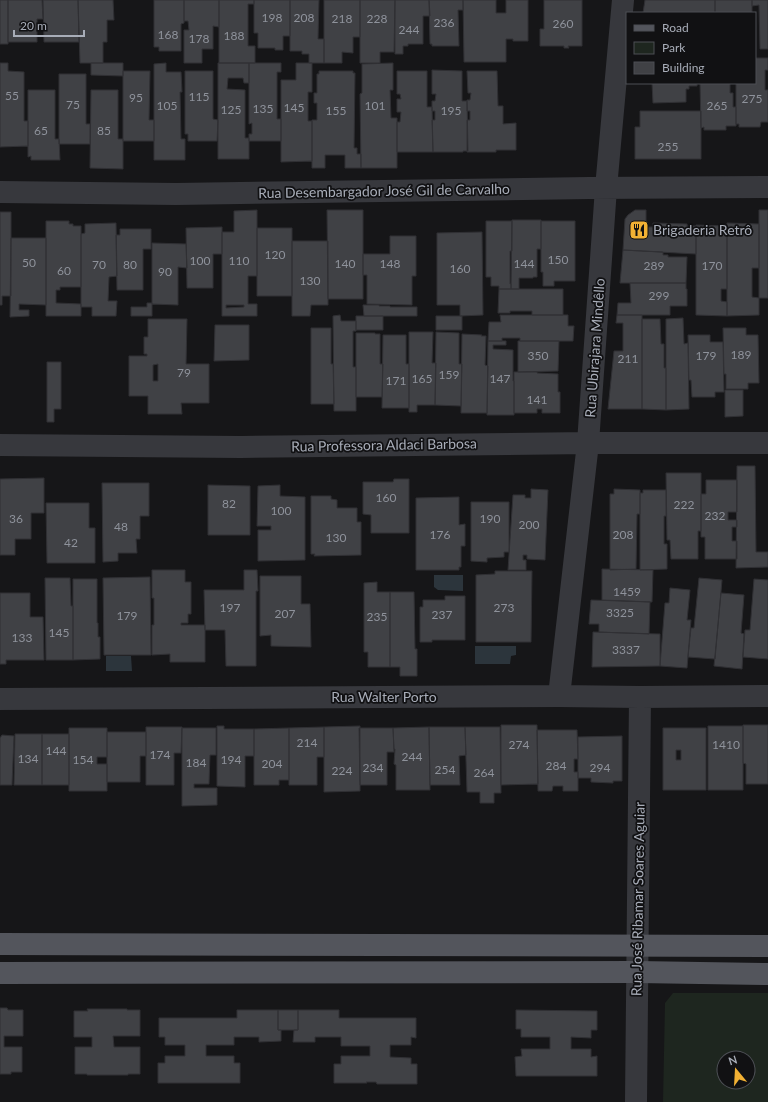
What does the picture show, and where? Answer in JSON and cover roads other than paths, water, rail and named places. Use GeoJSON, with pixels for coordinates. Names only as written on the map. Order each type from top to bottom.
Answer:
{"type":"FeatureCollection","features":[{"type":"Feature","properties":{"kind":"main road"},"geometry":{"type":"LineString","coordinates":[[0,944],[768,946]]}},
{"type":"Feature","properties":{"kind":"main road"},"geometry":{"type":"LineString","coordinates":[[197,972],[198,944]]}},
{"type":"Feature","properties":{"kind":"main road"},"geometry":{"type":"LineString","coordinates":[[0,973],[636,972],[768,974]]}},
{"type":"Feature","properties":{"kind":"street","name":"Rua Ubirajara Mindêllo"},"geometry":{"type":"LineString","coordinates":[[559,696],[588,443],[606,188],[623,0]]}},
{"type":"Feature","properties":{"kind":"street","name":"Rua Desembargador José Gil de Carvalho"},"geometry":{"type":"LineString","coordinates":[[0,192],[176,194],[768,187]]}},
{"type":"Feature","properties":{"kind":"street","name":"Rua Professora Aldaci Barbosa"},"geometry":{"type":"LineString","coordinates":[[0,445],[241,447],[588,443],[768,443]]}},
{"type":"Feature","properties":{"kind":"street","name":"Rua Walter Porto"},"geometry":{"type":"LineString","coordinates":[[0,699],[768,696]]}},
{"type":"Feature","properties":{"kind":"street","name":"Rua José Ribamar Soares Aguiar"},"geometry":{"type":"LineString","coordinates":[[636,1102],[636,972],[640,697]]}},
{"type":"Feature","properties":{"kind":"place","name":"Brigaderia Retrô"},"geometry":{"type":"Point","coordinates":[639,230]}}]}
